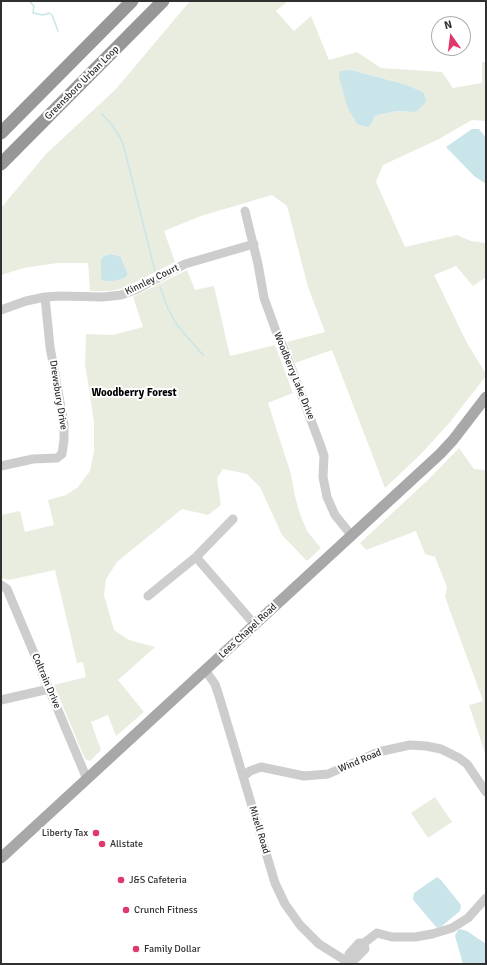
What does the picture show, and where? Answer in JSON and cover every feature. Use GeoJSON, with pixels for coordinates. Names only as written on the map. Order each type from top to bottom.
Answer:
{"type":"FeatureCollection","features":[{"type":"Feature","properties":{"kind":"highway"},"geometry":{"type":"LineString","coordinates":[[1,133],[132,1]]}},
{"type":"Feature","properties":{"kind":"highway","name":"Greensboro Urban Loop"},"geometry":{"type":"LineString","coordinates":[[1,164],[163,1]]}},
{"type":"Feature","properties":{"kind":"main road","name":"Lees Chapel Road"},"geometry":{"type":"LineString","coordinates":[[1,858],[440,454],[453,440],[486,397]]}},
{"type":"Feature","properties":{"kind":"street","name":"Woodberry Lake Drive"},"geometry":{"type":"LineString","coordinates":[[245,211],[254,244],[264,298],[324,456],[323,477],[327,497],[335,515],[352,536]]}},
{"type":"Feature","properties":{"kind":"street","name":"Kinnley Court"},"geometry":{"type":"LineString","coordinates":[[1,310],[26,301],[45,297],[103,297],[121,295],[135,290],[185,264],[254,244]]}},
{"type":"Feature","properties":{"kind":"street","name":"Drewsbury Drive"},"geometry":{"type":"LineString","coordinates":[[1,466],[33,459],[57,458],[62,454],[64,424],[50,347],[45,297]]}},
{"type":"Feature","properties":{"kind":"street"},"geometry":{"type":"LineString","coordinates":[[148,596],[196,557],[233,519]]}},
{"type":"Feature","properties":{"kind":"street"},"geometry":{"type":"LineString","coordinates":[[196,557],[255,625]]}},
{"type":"Feature","properties":{"kind":"street","name":"Coltrain Drive"},"geometry":{"type":"LineString","coordinates":[[1,585],[7,589],[87,779]]}},
{"type":"Feature","properties":{"kind":"street","name":"Mizell Road"},"geometry":{"type":"LineString","coordinates":[[205,670],[215,684],[275,883],[285,904],[300,925],[319,944],[349,963]]}},
{"type":"Feature","properties":{"kind":"street"},"geometry":{"type":"LineString","coordinates":[[1,700],[49,689]]}},
{"type":"Feature","properties":{"kind":"street","name":"Wind Road"},"geometry":{"type":"LineString","coordinates":[[242,777],[250,771],[261,767],[304,776],[328,774],[378,752],[410,745],[441,749],[459,758],[467,764],[486,792]]}},
{"type":"Feature","properties":{"kind":"street"},"geometry":{"type":"LineString","coordinates":[[349,963],[365,949],[364,943],[377,934],[392,938],[415,937],[452,928],[468,918],[486,898]]}},
{"type":"Feature","properties":{"kind":"shaded area"},"geometry":{"type":"Polygon","coordinates":[[[190,1],[288,1],[276,11],[294,31],[311,16],[329,60],[357,52],[381,68],[442,72],[453,88],[482,83],[482,62],[486,62],[486,121],[472,120],[437,140],[383,165],[376,182],[405,247],[457,235],[471,241],[486,243],[486,277],[473,286],[456,266],[434,275],[467,343],[486,376],[450,422],[421,454],[385,488],[332,350],[295,363],[287,342],[325,332],[308,287],[287,206],[272,195],[201,216],[164,231],[175,262],[124,288],[110,291],[90,291],[88,263],[57,263],[24,268],[1,275],[1,208],[46,154],[116,89],[190,1]],[[351,70],[348,109],[357,124],[372,123],[374,117],[378,115],[397,111],[415,112],[423,92],[407,85],[351,70]],[[113,254],[104,256],[101,259],[101,277],[104,281],[123,279],[128,275],[122,259],[113,254]]]}},
{"type":"Feature","properties":{"kind":"shaded area"},"geometry":{"type":"Polygon","coordinates":[[[187,270],[195,290],[214,286],[230,356],[275,345],[293,393],[268,403],[291,474],[300,514],[307,531],[321,548],[307,561],[282,535],[260,487],[247,474],[223,469],[217,478],[221,505],[208,515],[182,509],[117,562],[106,579],[104,595],[114,630],[129,640],[155,647],[118,680],[144,712],[116,736],[108,715],[91,722],[101,750],[90,761],[85,759],[54,685],[86,677],[83,662],[77,663],[55,570],[9,580],[1,578],[1,515],[20,511],[25,532],[54,525],[48,500],[66,495],[78,487],[90,471],[94,451],[94,422],[85,364],[86,334],[113,335],[143,327],[133,297],[187,270]]]}},
{"type":"Feature","properties":{"kind":"shaded area"},"geometry":{"type":"Polygon","coordinates":[[[459,448],[474,469],[486,470],[486,756],[469,705],[483,701],[445,597],[447,587],[435,557],[425,554],[416,531],[366,550],[360,543],[429,479],[459,448]]]}},
{"type":"Feature","properties":{"kind":"shaded area"},"geometry":{"type":"Polygon","coordinates":[[[435,797],[452,822],[428,838],[411,813],[435,797]]]}},
{"type":"Feature","properties":{"kind":"water"},"geometry":{"type":"Polygon","coordinates":[[[351,70],[407,85],[423,92],[426,99],[425,103],[415,112],[397,111],[378,115],[374,117],[372,123],[368,127],[357,124],[348,109],[339,77],[340,71],[351,70]]]}},
{"type":"Feature","properties":{"kind":"water"},"geometry":{"type":"Polygon","coordinates":[[[472,129],[479,129],[486,138],[486,184],[474,176],[446,147],[472,129]]]}},
{"type":"Feature","properties":{"kind":"water"},"geometry":{"type":"Polygon","coordinates":[[[111,254],[121,257],[128,275],[123,279],[114,281],[102,280],[101,259],[104,256],[111,254]]]}},
{"type":"Feature","properties":{"kind":"water"},"geometry":{"type":"Polygon","coordinates":[[[437,877],[461,905],[460,911],[442,926],[437,928],[413,898],[414,893],[437,877]]]}},
{"type":"Feature","properties":{"kind":"water"},"geometry":{"type":"Polygon","coordinates":[[[460,929],[467,931],[486,944],[486,964],[463,964],[455,936],[460,929]]]}},
{"type":"Feature","properties":{"kind":"waterway"},"geometry":{"type":"LineString","coordinates":[[29,1],[34,6],[33,13],[43,15],[49,13],[52,15],[58,31]]}},
{"type":"Feature","properties":{"kind":"waterway"},"geometry":{"type":"LineString","coordinates":[[102,114],[112,125],[121,139],[155,271]]}},
{"type":"Feature","properties":{"kind":"waterway"},"geometry":{"type":"LineString","coordinates":[[160,287],[168,309],[177,325],[203,355]]}},
{"type":"Feature","properties":{"kind":"place","name":"Liberty Tax"},"geometry":{"type":"Point","coordinates":[96,833]}},
{"type":"Feature","properties":{"kind":"place","name":"Allstate"},"geometry":{"type":"Point","coordinates":[102,844]}},
{"type":"Feature","properties":{"kind":"place","name":"J&S Cafeteria"},"geometry":{"type":"Point","coordinates":[121,880]}},
{"type":"Feature","properties":{"kind":"place","name":"Crunch Fitness"},"geometry":{"type":"Point","coordinates":[126,910]}},
{"type":"Feature","properties":{"kind":"place","name":"Family Dollar"},"geometry":{"type":"Point","coordinates":[136,949]}},
{"type":"Feature","properties":{"kind":"district","name":"Woodberry Forest"},"geometry":{"type":"Point","coordinates":[134,393]}}]}
